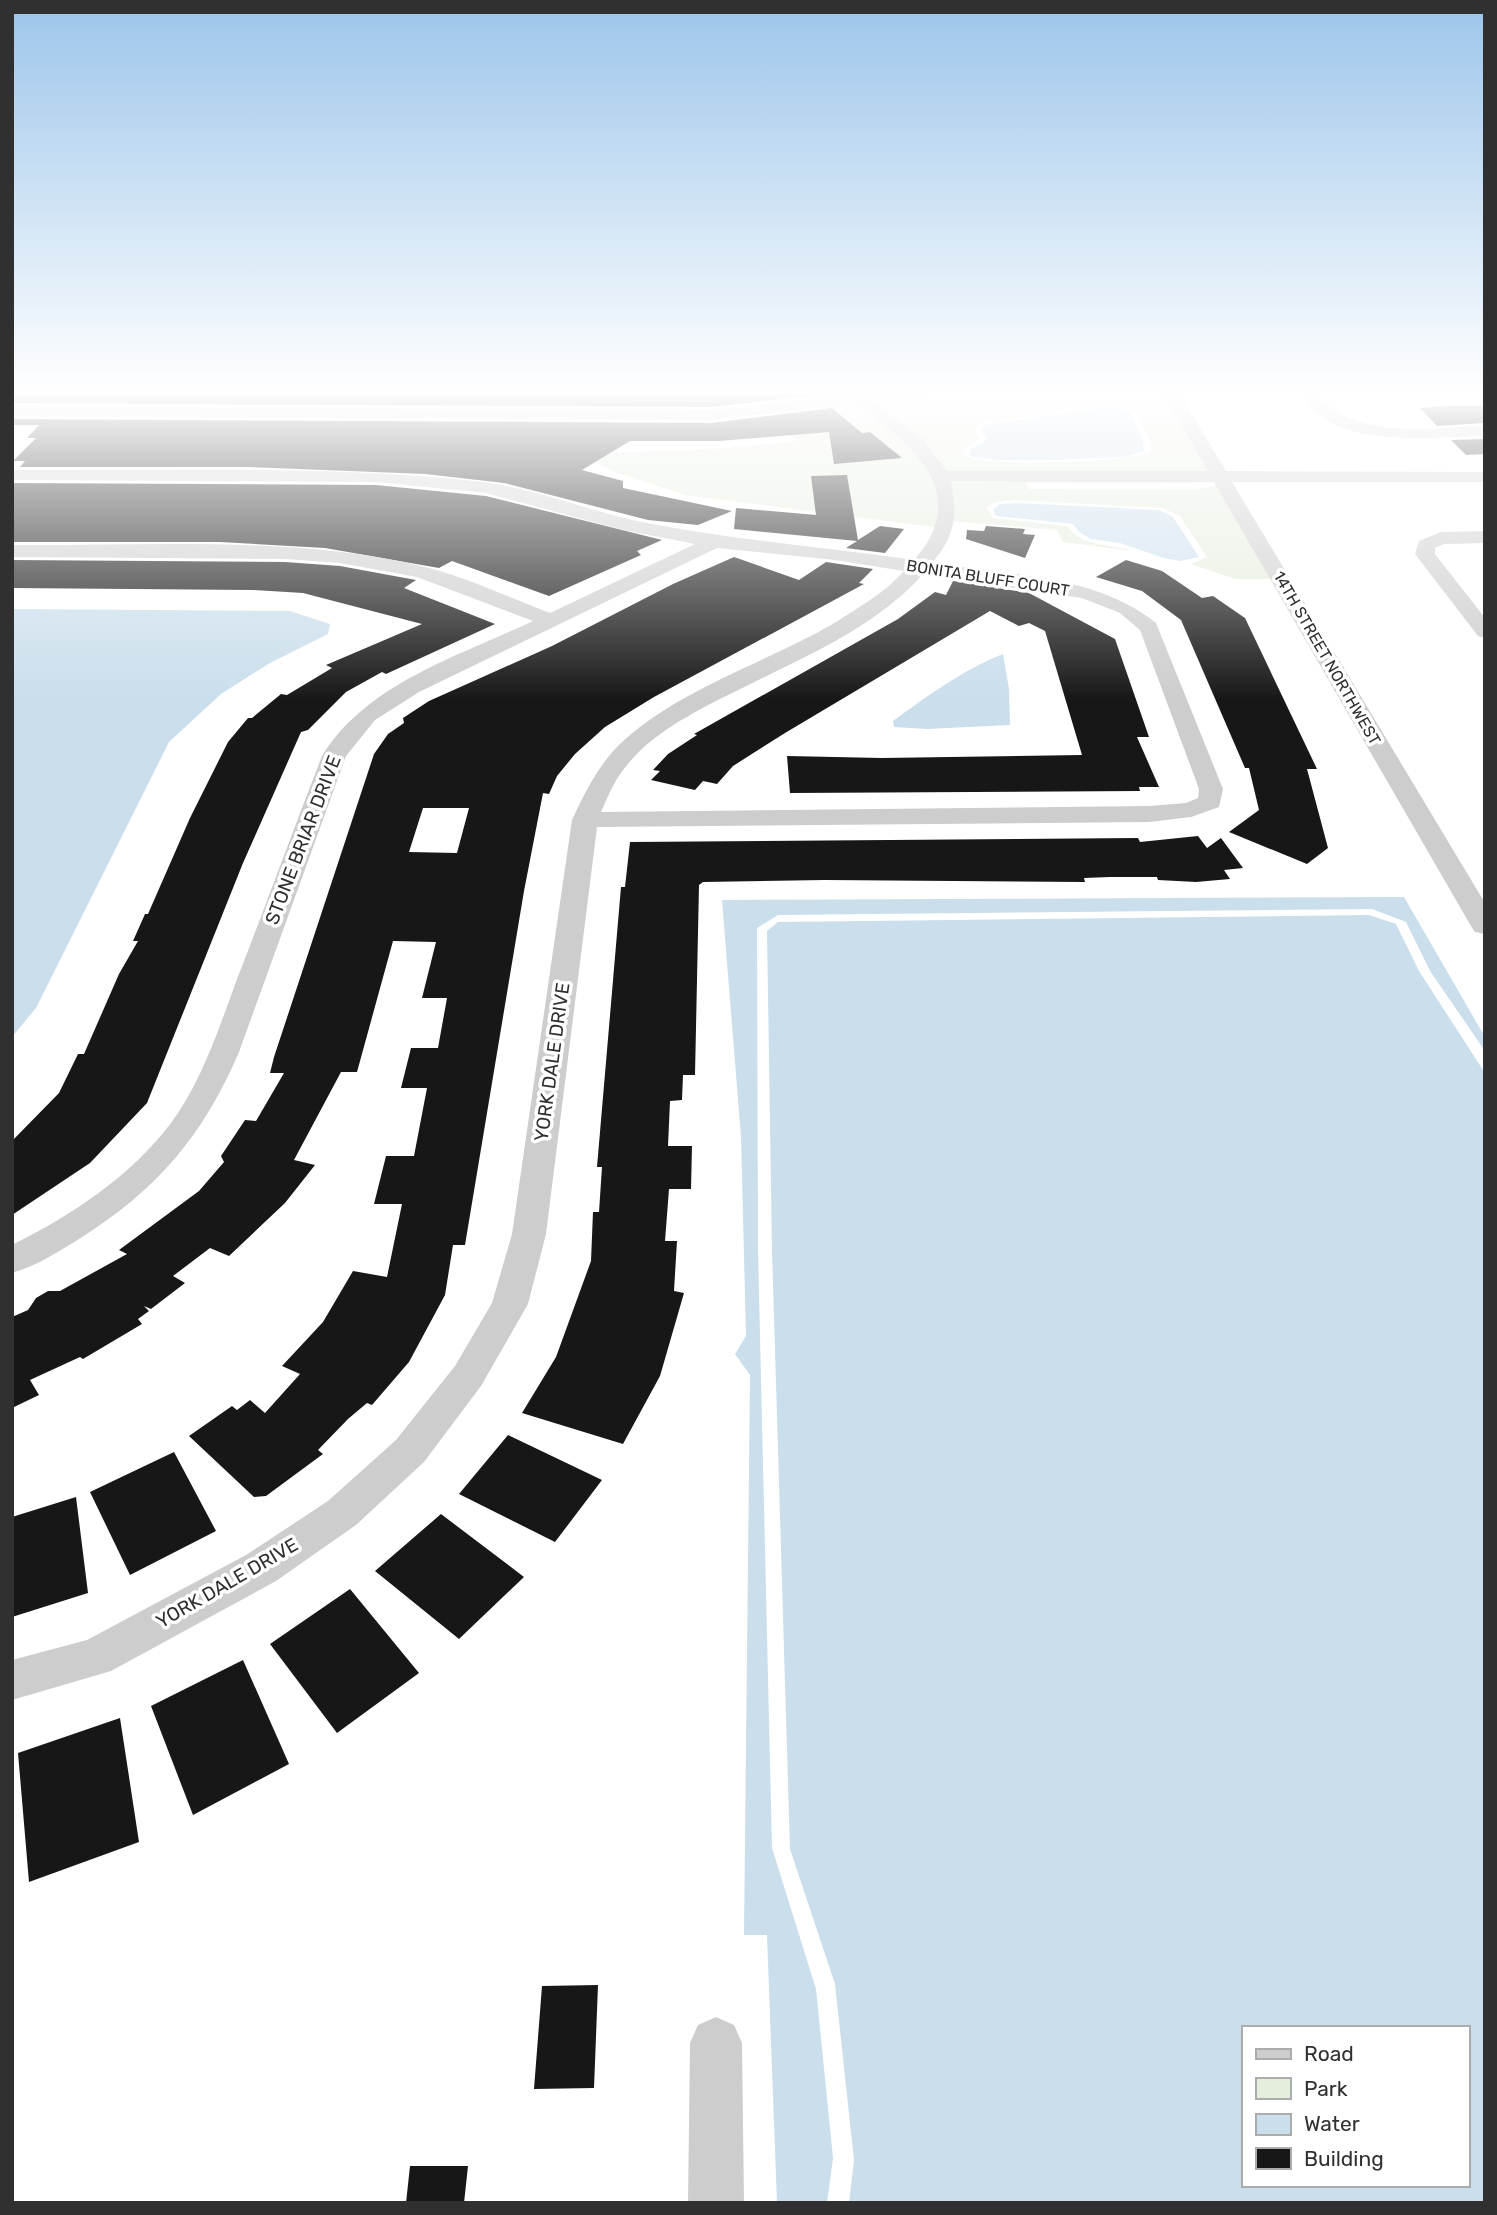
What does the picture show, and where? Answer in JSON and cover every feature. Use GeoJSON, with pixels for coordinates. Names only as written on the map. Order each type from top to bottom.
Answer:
{"type":"FeatureCollection","features":[{"type":"Feature","properties":{"kind":"street","name":"BONITA BLUFF COURT"},"geometry":{"type":"LineString","coordinates":[[507,493],[534,498],[623,524],[714,542],[835,554],[1086,593],[1127,609],[1149,627],[1211,789],[1210,802],[1191,810],[1149,814],[585,820]]}},
{"type":"Feature","properties":{"kind":"street","name":"YORK DALE DRIVE"},"geometry":{"type":"LineString","coordinates":[[12,1680],[96,1657],[261,1568],[342,1513],[411,1451],[468,1376],[510,1304],[529,1234],[585,820],[601,780],[631,747],[662,723],[846,625],[883,601],[921,568],[938,543],[948,512],[945,493]]}},
{"type":"Feature","properties":{"kind":"street","name":"14TH STREET NORTHWEST"},"geometry":{"type":"LineString","coordinates":[[1230,493],[1485,926]]}},
{"type":"Feature","properties":{"kind":"street"},"geometry":{"type":"LineString","coordinates":[[1485,537],[1441,538],[1426,545],[1425,554],[1485,632]]}},
{"type":"Feature","properties":{"kind":"street","name":"STONE BRIAR DRIVE"},"geometry":{"type":"LineString","coordinates":[[12,1260],[64,1234],[96,1210],[138,1178],[183,1130],[207,1089],[243,1002],[334,756],[348,732],[380,703],[714,542]]}},
{"type":"Feature","properties":{"kind":"street"},"geometry":{"type":"LineString","coordinates":[[12,551],[340,556],[422,572],[550,620]]}},
{"type":"Feature","properties":{"kind":"street"},"geometry":{"type":"LineString","coordinates":[[716,2043],[716,2203]]}},
{"type":"Feature","properties":{"kind":"green space"},"geometry":{"type":"Polygon","coordinates":[[[679,493],[1222,493],[1272,579],[1235,579],[1191,564],[1207,557],[1180,516],[1162,508],[1015,500],[996,502],[986,508],[993,518],[1067,526],[1080,538],[1133,551],[1063,542],[1057,530],[949,521],[942,528],[679,493]]]}},
{"type":"Feature","properties":{"kind":"water"},"geometry":{"type":"Polygon","coordinates":[[[1000,504],[1159,510],[1173,517],[1199,557],[1180,561],[1164,558],[1120,543],[1091,539],[1079,532],[1073,524],[996,516],[993,509],[1000,504]]]}},
{"type":"Feature","properties":{"kind":"water"},"geometry":{"type":"Polygon","coordinates":[[[12,609],[290,611],[330,624],[328,634],[270,663],[221,694],[169,742],[36,1008],[12,1037],[12,609]]]}},
{"type":"Feature","properties":{"kind":"water"},"geometry":{"type":"Polygon","coordinates":[[[1003,654],[1009,689],[1010,725],[927,729],[894,727],[893,721],[932,693],[974,667],[1003,654]]]}},
{"type":"Feature","properties":{"kind":"water"},"geometry":{"type":"Polygon","coordinates":[[[1404,897],[1485,1037],[1485,1051],[1430,971],[1406,922],[1372,909],[778,915],[757,928],[758,1250],[772,1848],[816,1989],[833,2158],[827,2203],[777,2203],[767,1935],[744,1935],[750,1375],[735,1354],[746,1336],[741,1137],[722,900],[1404,897]]]}},
{"type":"Feature","properties":{"kind":"water"},"geometry":{"type":"Polygon","coordinates":[[[1369,915],[1396,924],[1419,971],[1485,1073],[1485,2203],[849,2203],[854,2160],[835,1984],[790,1849],[772,1250],[767,931],[778,922],[1369,915]]]}},
{"type":"Feature","properties":{"kind":"building"},"geometry":{"type":"Polygon","coordinates":[[[12,493],[460,493],[486,496],[662,540],[637,551],[641,555],[549,596],[452,561],[439,568],[325,548],[220,542],[12,542],[12,493]]]}},
{"type":"Feature","properties":{"kind":"building"},"geometry":{"type":"Polygon","coordinates":[[[544,493],[648,493],[732,511],[698,525],[648,520],[544,493]]]}},
{"type":"Feature","properties":{"kind":"building"},"geometry":{"type":"Polygon","coordinates":[[[813,493],[850,493],[858,540],[880,526],[904,529],[885,553],[846,548],[857,541],[734,529],[736,508],[816,515],[813,493]]]}},
{"type":"Feature","properties":{"kind":"building"},"geometry":{"type":"Polygon","coordinates":[[[986,526],[1025,529],[1023,534],[1035,535],[1025,558],[966,539],[967,530],[984,531],[986,526]]]}},
{"type":"Feature","properties":{"kind":"building"},"geometry":{"type":"Polygon","coordinates":[[[734,557],[799,580],[826,562],[873,569],[859,583],[864,584],[654,697],[605,727],[575,754],[557,776],[549,794],[543,793],[465,1245],[453,1245],[445,1295],[409,1362],[372,1405],[367,1403],[318,1450],[323,1454],[266,1496],[254,1497],[189,1436],[232,1406],[237,1410],[250,1400],[265,1413],[300,1374],[282,1366],[323,1322],[353,1271],[387,1277],[402,1204],[374,1204],[386,1156],[414,1156],[427,1088],[401,1088],[411,1048],[438,1048],[447,998],[422,998],[436,942],[393,941],[357,1072],[341,1072],[294,1160],[315,1165],[285,1203],[229,1256],[210,1248],[173,1276],[185,1283],[151,1309],[144,1306],[149,1311],[138,1319],[142,1324],[83,1359],[80,1357],[30,1380],[39,1395],[12,1408],[12,1317],[28,1310],[36,1298],[48,1291],[60,1291],[127,1254],[119,1250],[199,1191],[224,1162],[221,1156],[245,1120],[256,1121],[284,1073],[270,1073],[274,1057],[374,754],[388,734],[404,723],[403,718],[429,701],[552,646],[673,584],[734,557]],[[423,808],[409,852],[457,853],[469,808],[423,808]]]}},
{"type":"Feature","properties":{"kind":"building"},"geometry":{"type":"Polygon","coordinates":[[[12,560],[285,562],[340,566],[416,580],[404,588],[495,624],[386,674],[382,672],[346,692],[308,730],[301,732],[243,863],[147,1103],[90,1163],[12,1215],[12,1141],[59,1093],[78,1054],[84,1054],[119,974],[138,941],[133,941],[145,914],[148,914],[190,818],[228,742],[248,718],[252,718],[281,694],[287,695],[332,668],[326,665],[422,624],[303,593],[253,590],[12,588],[12,560]]]}},
{"type":"Feature","properties":{"kind":"building"},"geometry":{"type":"Polygon","coordinates":[[[1126,560],[1162,571],[1202,598],[1213,596],[1245,618],[1317,769],[1307,769],[1328,848],[1307,864],[1229,832],[1259,810],[1249,768],[1245,768],[1181,620],[1142,591],[1096,577],[1126,560]]]}},
{"type":"Feature","properties":{"kind":"building"},"geometry":{"type":"Polygon","coordinates":[[[953,581],[1029,593],[1115,639],[1149,737],[1137,737],[1159,787],[1139,787],[1140,791],[790,793],[787,756],[882,758],[1082,755],[1045,631],[1029,623],[1019,626],[990,611],[785,733],[733,766],[717,784],[703,781],[695,790],[651,780],[660,771],[653,770],[668,754],[697,735],[694,734],[898,619],[935,592],[946,595],[953,581]]]}},
{"type":"Feature","properties":{"kind":"building"},"geometry":{"type":"Polygon","coordinates":[[[1198,836],[1207,848],[1221,838],[1243,868],[1224,870],[1230,879],[1196,882],[1158,880],[1157,877],[1110,877],[1084,878],[1085,882],[825,880],[703,882],[699,885],[695,1075],[683,1075],[682,1100],[670,1101],[668,1146],[692,1146],[691,1189],[669,1189],[665,1241],[677,1241],[674,1291],[684,1293],[660,1376],[623,1444],[522,1413],[556,1357],[591,1261],[593,1212],[599,1212],[602,1167],[597,1167],[621,887],[625,887],[630,842],[1138,838],[1140,842],[1198,836]]]}},
{"type":"Feature","properties":{"kind":"building"},"geometry":{"type":"Polygon","coordinates":[[[508,1435],[602,1480],[555,1542],[459,1494],[508,1435]]]}},
{"type":"Feature","properties":{"kind":"building"},"geometry":{"type":"Polygon","coordinates":[[[174,1452],[216,1531],[130,1575],[90,1492],[174,1452]]]}},
{"type":"Feature","properties":{"kind":"building"},"geometry":{"type":"Polygon","coordinates":[[[76,1497],[88,1593],[12,1617],[12,1517],[76,1497]]]}},
{"type":"Feature","properties":{"kind":"building"},"geometry":{"type":"Polygon","coordinates":[[[441,1514],[524,1577],[459,1639],[375,1571],[441,1514]]]}},
{"type":"Feature","properties":{"kind":"building"},"geometry":{"type":"Polygon","coordinates":[[[350,1589],[419,1673],[337,1733],[270,1644],[350,1589]]]}},
{"type":"Feature","properties":{"kind":"building"},"geometry":{"type":"Polygon","coordinates":[[[243,1660],[289,1764],[193,1815],[151,1706],[243,1660]]]}},
{"type":"Feature","properties":{"kind":"building"},"geometry":{"type":"Polygon","coordinates":[[[120,1718],[139,1842],[29,1882],[18,1753],[120,1718]]]}},
{"type":"Feature","properties":{"kind":"building"},"geometry":{"type":"Polygon","coordinates":[[[598,1985],[594,2088],[534,2089],[542,1986],[598,1985]]]}},
{"type":"Feature","properties":{"kind":"building"},"geometry":{"type":"Polygon","coordinates":[[[410,2166],[468,2166],[464,2203],[406,2203],[410,2166]]]}}]}
